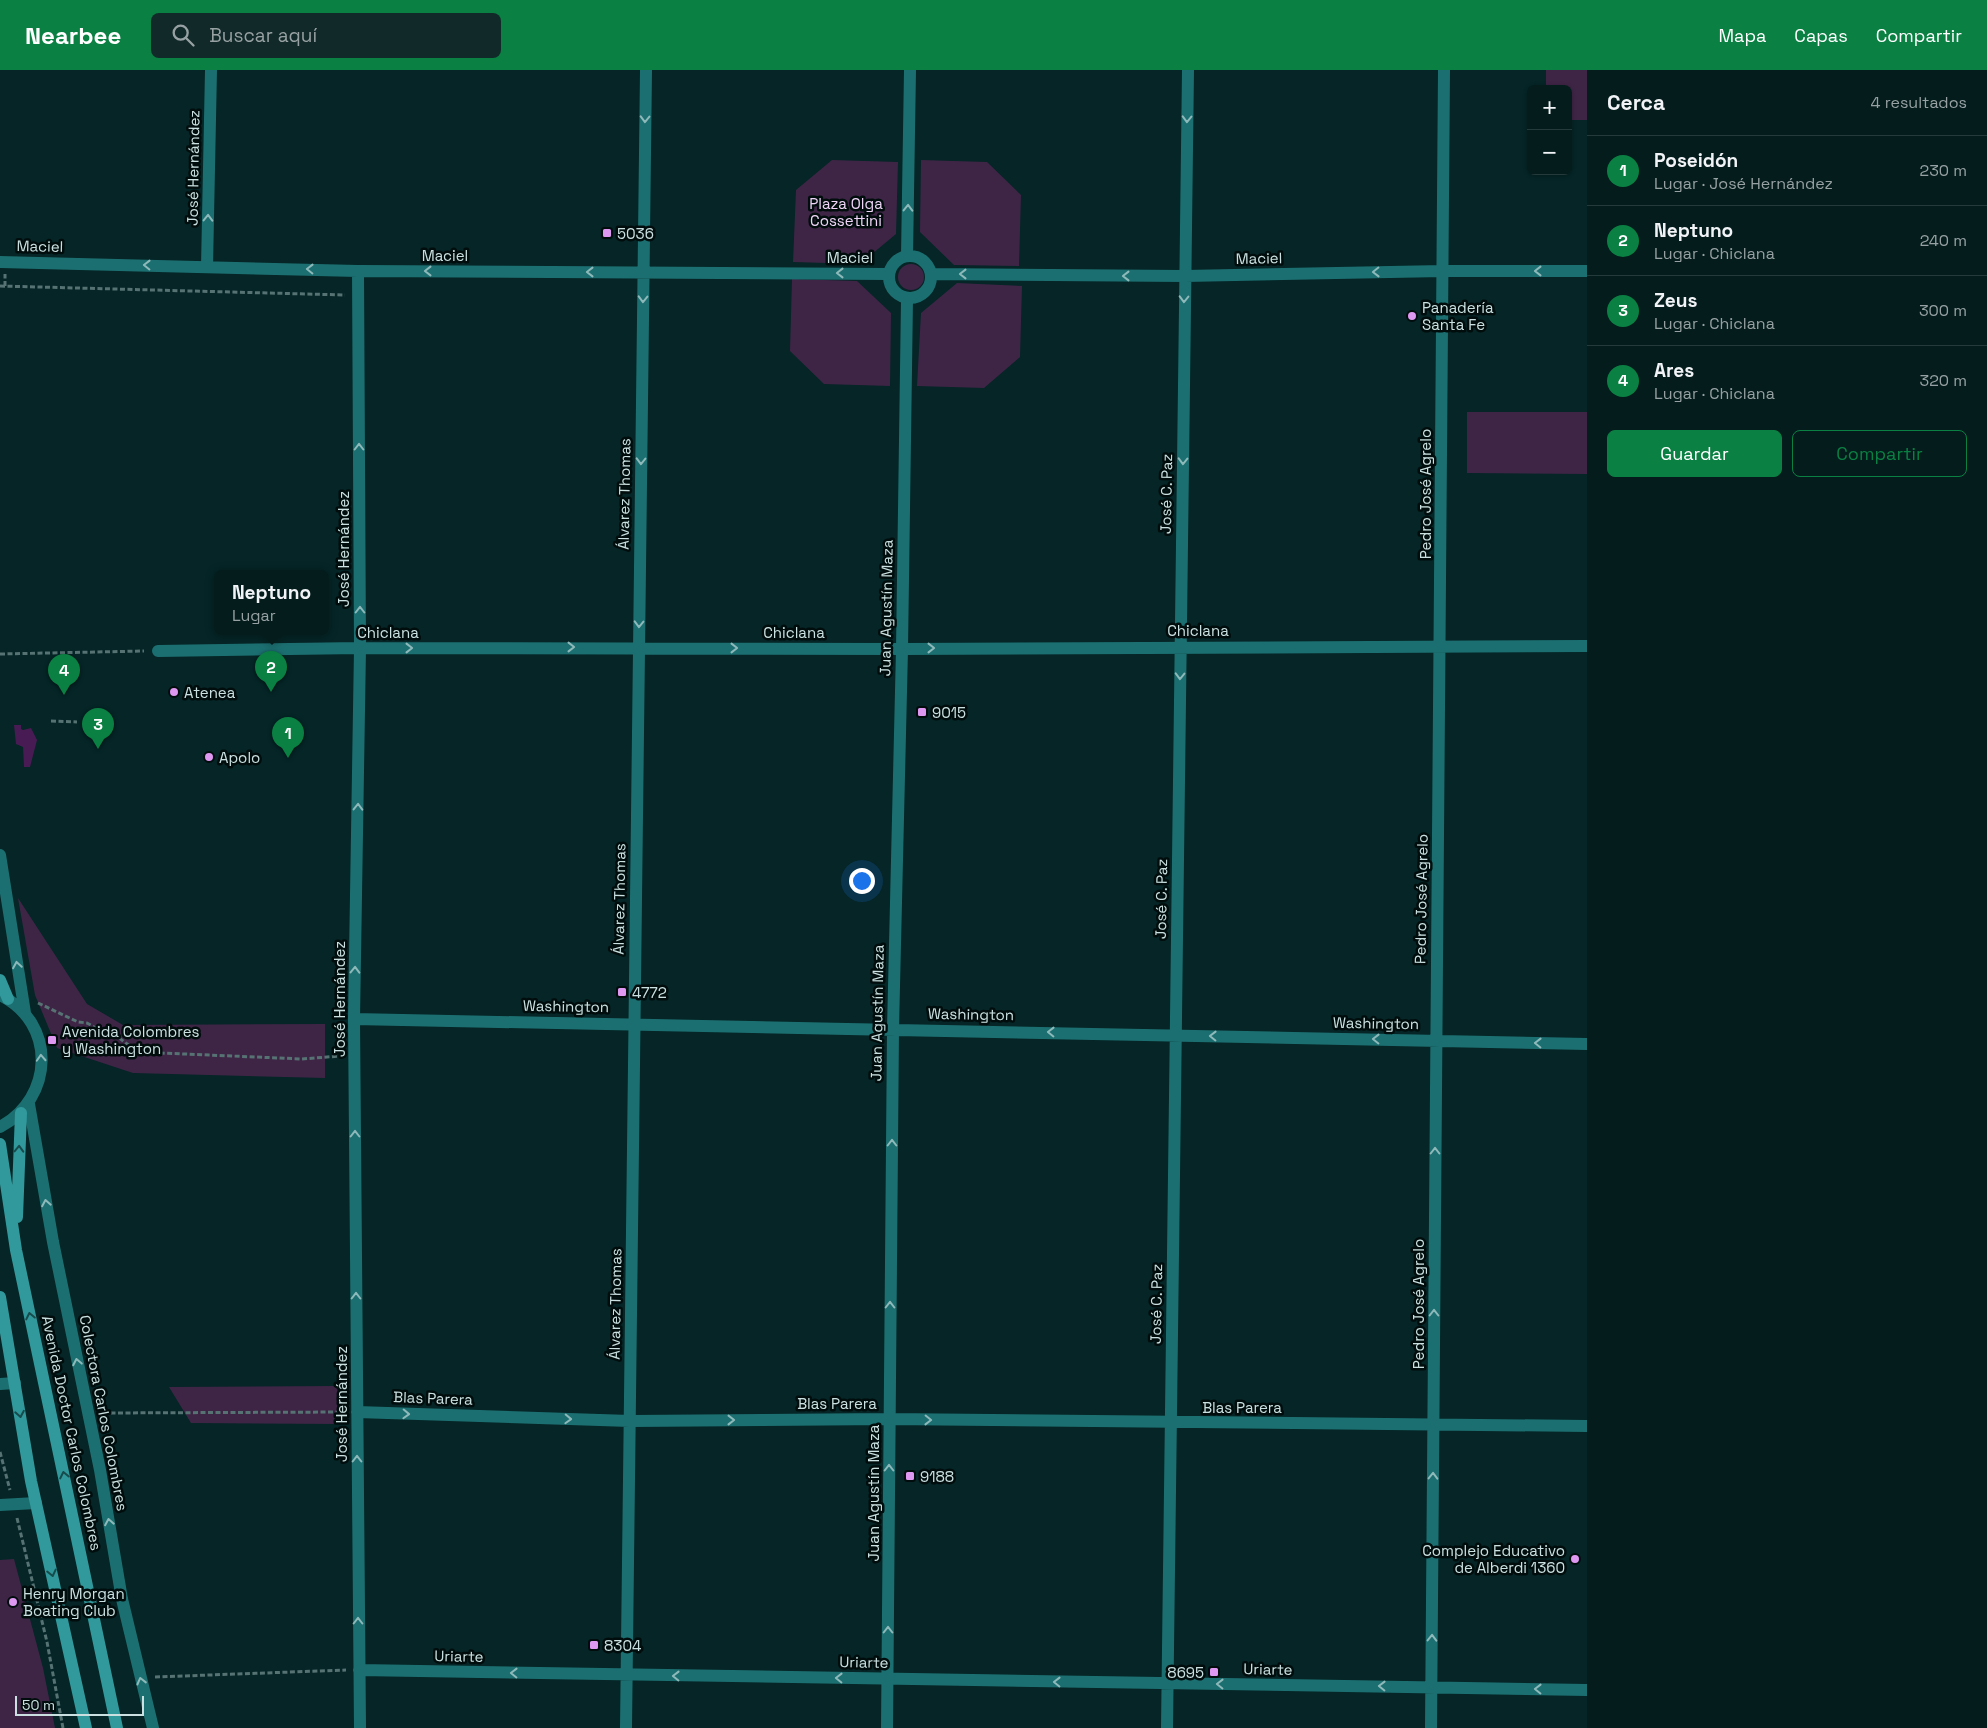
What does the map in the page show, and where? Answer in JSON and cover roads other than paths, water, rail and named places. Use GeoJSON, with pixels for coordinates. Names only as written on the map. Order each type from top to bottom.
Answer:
{"type":"FeatureCollection","features":[{"type":"Feature","properties":{"kind":"main road"},"geometry":{"type":"LineString","coordinates":[[0,980],[4,997]]}},
{"type":"Feature","properties":{"kind":"main road"},"geometry":{"type":"LineString","coordinates":[[16,1250],[24,1108]]}},
{"type":"Feature","properties":{"kind":"main road","name":"Avenida Doctor Carlos Colombres"},"geometry":{"type":"LineString","coordinates":[[0,1144],[16,1250],[117,1728]]}},
{"type":"Feature","properties":{"kind":"main road"},"geometry":{"type":"LineString","coordinates":[[0,1297],[36,1503],[86,1728]]}},
{"type":"Feature","properties":{"kind":"street","name":"José Hernández"},"geometry":{"type":"LineString","coordinates":[[207,267],[211,70]]}},
{"type":"Feature","properties":{"kind":"street","name":"Álvarez Thomas"},"geometry":{"type":"LineString","coordinates":[[626,1728],[646,70]]}},
{"type":"Feature","properties":{"kind":"street"},"geometry":{"type":"LineString","coordinates":[[908,256],[910,70]]}},
{"type":"Feature","properties":{"kind":"street","name":"José C. Paz"},"geometry":{"type":"LineString","coordinates":[[1167,1728],[1188,70]]}},
{"type":"Feature","properties":{"kind":"street","name":"Pedro José Agrelo"},"geometry":{"type":"LineString","coordinates":[[1431,1728],[1444,70]]}},
{"type":"Feature","properties":{"kind":"street"},"geometry":{"type":"LineString","coordinates":[[908,256],[923,260],[931,274],[931,282],[928,289],[922,295],[907,299],[895,292],[891,287],[889,274],[893,264],[908,256]]}},
{"type":"Feature","properties":{"kind":"street","name":"Maciel"},"geometry":{"type":"LineString","coordinates":[[0,262],[358,271],[889,274]]}},
{"type":"Feature","properties":{"kind":"street","name":"José Hernández"},"geometry":{"type":"LineString","coordinates":[[358,271],[360,648],[354,1019],[360,1728]]}},
{"type":"Feature","properties":{"kind":"street","name":"Maciel"},"geometry":{"type":"LineString","coordinates":[[931,274],[1184,276],[1443,271],[1587,271]]}},
{"type":"Feature","properties":{"kind":"street","name":"Juan Agustín Maza"},"geometry":{"type":"LineString","coordinates":[[887,1728],[893,1029],[902,648],[907,299]]}},
{"type":"Feature","properties":{"kind":"street","name":"Chiclana"},"geometry":{"type":"LineString","coordinates":[[158,651],[639,647],[1587,646]]}},
{"type":"Feature","properties":{"kind":"street"},"geometry":{"type":"LineString","coordinates":[[0,855],[25,1013]]}},
{"type":"Feature","properties":{"kind":"street"},"geometry":{"type":"LineString","coordinates":[[0,1127],[24,1108],[38,1084],[42,1062],[40,1041],[34,1026],[25,1013],[4,997]]}},
{"type":"Feature","properties":{"kind":"street","name":"Washington"},"geometry":{"type":"LineString","coordinates":[[354,1019],[1587,1044]]}},
{"type":"Feature","properties":{"kind":"street","name":"Colectora Carlos Colombres"},"geometry":{"type":"LineString","coordinates":[[24,1108],[100,1470],[122,1599],[153,1728]]}},
{"type":"Feature","properties":{"kind":"street"},"geometry":{"type":"LineString","coordinates":[[0,1384],[15,1383]]}},
{"type":"Feature","properties":{"kind":"street","name":"Blas Parera"},"geometry":{"type":"LineString","coordinates":[[357,1412],[630,1421],[890,1419],[1587,1426]]}},
{"type":"Feature","properties":{"kind":"street"},"geometry":{"type":"LineString","coordinates":[[0,1505],[36,1503]]}},
{"type":"Feature","properties":{"kind":"street","name":"Uriarte"},"geometry":{"type":"LineString","coordinates":[[359,1670],[1587,1690]]}},
{"type":"Feature","properties":{"kind":"place","name":"5036"},"geometry":{"type":"Point","coordinates":[607,233]}},
{"type":"Feature","properties":{"kind":"place","name":"Panadería Santa Fe"},"geometry":{"type":"Point","coordinates":[1412,316]}},
{"type":"Feature","properties":{"kind":"place","name":"Atenea"},"geometry":{"type":"Point","coordinates":[174,692]}},
{"type":"Feature","properties":{"kind":"place","name":"Neptuno"},"geometry":{"type":"Point","coordinates":[271,692]}},
{"type":"Feature","properties":{"kind":"place","name":"Ares"},"geometry":{"type":"Point","coordinates":[64,695]}},
{"type":"Feature","properties":{"kind":"place","name":"9015"},"geometry":{"type":"Point","coordinates":[922,712]}},
{"type":"Feature","properties":{"kind":"place","name":"Zeus"},"geometry":{"type":"Point","coordinates":[98,749]}},
{"type":"Feature","properties":{"kind":"place","name":"Apolo"},"geometry":{"type":"Point","coordinates":[209,757]}},
{"type":"Feature","properties":{"kind":"place","name":"Poseidón"},"geometry":{"type":"Point","coordinates":[288,758]}},
{"type":"Feature","properties":{"kind":"place","name":"4772"},"geometry":{"type":"Point","coordinates":[622,992]}},
{"type":"Feature","properties":{"kind":"place","name":"Avenida Colombres y Washington"},"geometry":{"type":"Point","coordinates":[52,1040]}},
{"type":"Feature","properties":{"kind":"place","name":"9188"},"geometry":{"type":"Point","coordinates":[910,1476]}},
{"type":"Feature","properties":{"kind":"place","name":"Complejo Educativo de Alberdi 1360"},"geometry":{"type":"Point","coordinates":[1575,1559]}},
{"type":"Feature","properties":{"kind":"place","name":"Henry Morgan Boating Club"},"geometry":{"type":"Point","coordinates":[13,1602]}},
{"type":"Feature","properties":{"kind":"place","name":"8304"},"geometry":{"type":"Point","coordinates":[594,1645]}},
{"type":"Feature","properties":{"kind":"place","name":"8695"},"geometry":{"type":"Point","coordinates":[1214,1672]}},
{"type":"Feature","properties":{"kind":"park label","name":"Plaza Olga Cossettini"},"geometry":{"type":"Point","coordinates":[846,212]}}]}
